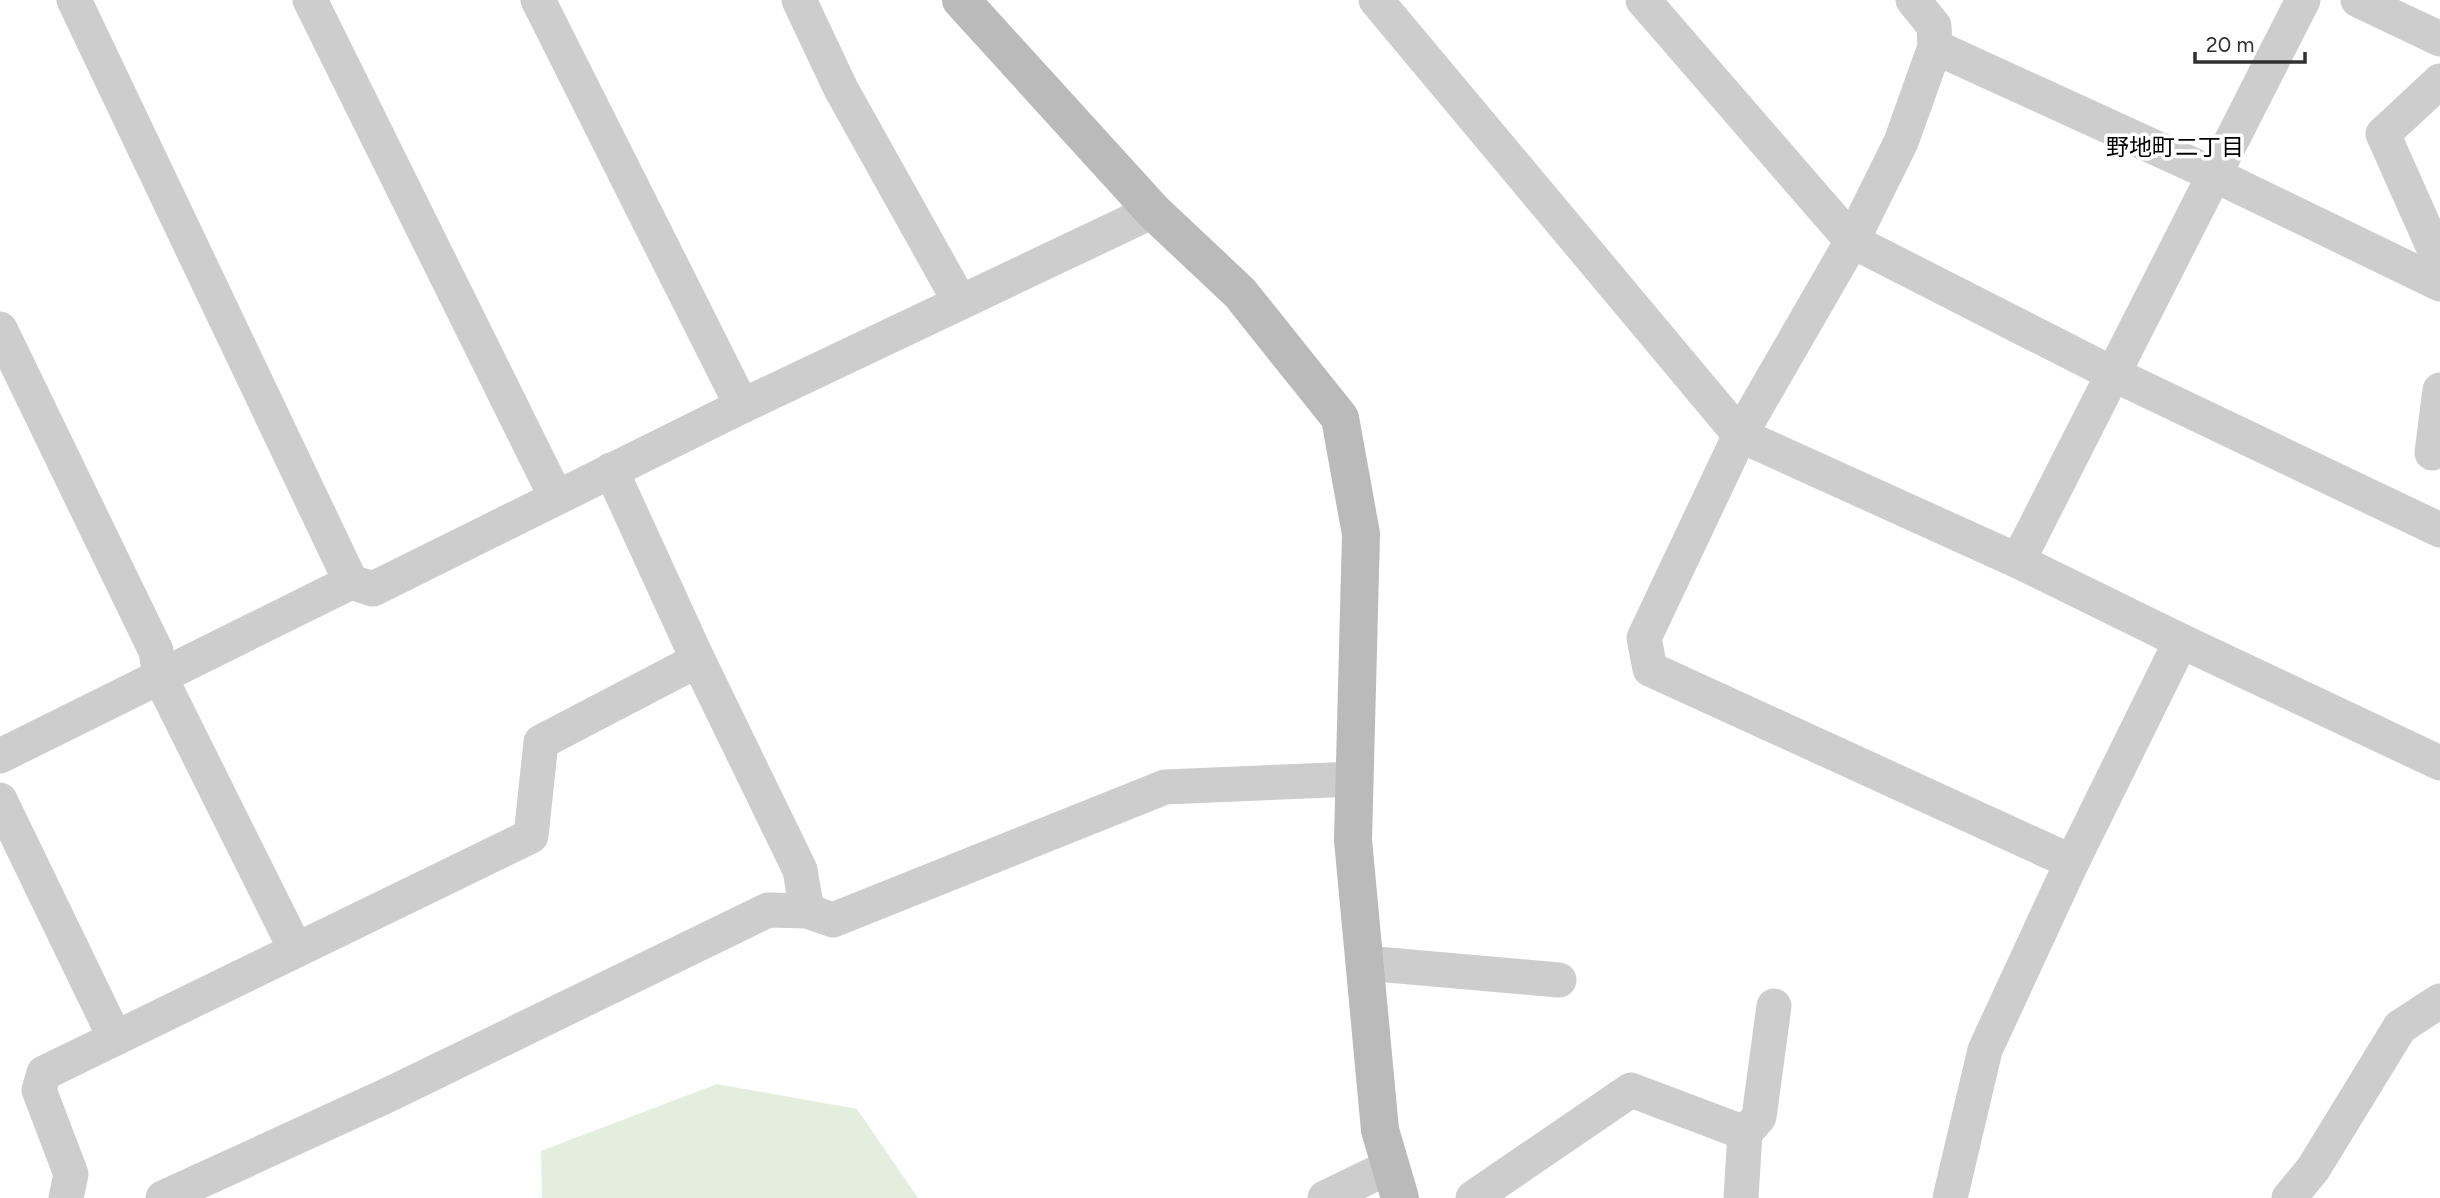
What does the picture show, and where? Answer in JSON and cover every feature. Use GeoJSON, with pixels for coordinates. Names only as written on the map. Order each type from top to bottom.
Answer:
{"type":"FeatureCollection","features":[{"type":"Feature","properties":{"kind":"street"},"geometry":{"type":"LineString","coordinates":[[74,0],[351,582]]}},
{"type":"Feature","properties":{"kind":"street"},"geometry":{"type":"LineString","coordinates":[[310,0],[556,498]]}},
{"type":"Feature","properties":{"kind":"street"},"geometry":{"type":"LineString","coordinates":[[538,0],[742,406]]}},
{"type":"Feature","properties":{"kind":"street"},"geometry":{"type":"LineString","coordinates":[[799,0],[841,89],[960,302]]}},
{"type":"Feature","properties":{"kind":"street"},"geometry":{"type":"LineString","coordinates":[[961,0],[1153,211],[1240,293],[1340,418],[1361,534],[1353,840],[1380,1130],[1395,1182],[1325,1198]]}},
{"type":"Feature","properties":{"kind":"street"},"geometry":{"type":"LineString","coordinates":[[1376,0],[1740,435],[2018,561],[2181,641],[2438,756]]}},
{"type":"Feature","properties":{"kind":"street"},"geometry":{"type":"LineString","coordinates":[[1643,0],[1852,241],[2113,374],[2440,530]]}},
{"type":"Feature","properties":{"kind":"street"},"geometry":{"type":"LineString","coordinates":[[2018,561],[2303,0]]}},
{"type":"Feature","properties":{"kind":"street"},"geometry":{"type":"LineString","coordinates":[[2358,0],[2440,38]]}},
{"type":"Feature","properties":{"kind":"street"},"geometry":{"type":"LineString","coordinates":[[2073,862],[1650,669],[1644,638],[1740,435],[1852,241],[1900,142],[1932,18],[2215,175],[2440,284]]}},
{"type":"Feature","properties":{"kind":"street"},"geometry":{"type":"LineString","coordinates":[[2440,81],[2383,134],[2440,262]]}},
{"type":"Feature","properties":{"kind":"street"},"geometry":{"type":"LineString","coordinates":[[0,756],[351,582],[373,589],[742,406],[1153,211]]}},
{"type":"Feature","properties":{"kind":"street"},"geometry":{"type":"LineString","coordinates":[[0,330],[156,651],[160,677],[296,950]]}},
{"type":"Feature","properties":{"kind":"street"},"geometry":{"type":"LineString","coordinates":[[2432,453],[2440,390]]}},
{"type":"Feature","properties":{"kind":"street"},"geometry":{"type":"LineString","coordinates":[[611,470],[698,660],[800,870],[807,911]]}},
{"type":"Feature","properties":{"kind":"street"},"geometry":{"type":"LineString","coordinates":[[1950,1198],[1985,1050],[2181,641]]}},
{"type":"Feature","properties":{"kind":"street"},"geometry":{"type":"LineString","coordinates":[[66,1198],[71,1174],[39,1090],[44,1073],[531,836],[541,742],[698,660]]}},
{"type":"Feature","properties":{"kind":"street"},"geometry":{"type":"LineString","coordinates":[[163,1198],[388,1096],[768,910],[807,911],[833,920],[1165,787],[1354,779]]}},
{"type":"Feature","properties":{"kind":"street"},"geometry":{"type":"LineString","coordinates":[[0,800],[116,1038]]}},
{"type":"Feature","properties":{"kind":"street"},"geometry":{"type":"LineString","coordinates":[[1365,963],[1559,980]]}},
{"type":"Feature","properties":{"kind":"street"},"geometry":{"type":"LineString","coordinates":[[2289,1198],[2313,1169],[2400,1027],[2440,1001]]}},
{"type":"Feature","properties":{"kind":"street"},"geometry":{"type":"LineString","coordinates":[[1734,1193],[1745,1133],[1759,1117],[1774,1006]]}},
{"type":"Feature","properties":{"kind":"street"},"geometry":{"type":"LineString","coordinates":[[1473,1198],[1631,1090],[1745,1133]]}},
{"type":"Feature","properties":{"kind":"green space"},"geometry":{"type":"Polygon","coordinates":[[[717,1084],[857,1109],[918,1198],[542,1198],[541,1151],[717,1084]]]}},
{"type":"Feature","properties":{"kind":"district","name":"野地町二丁目"},"geometry":{"type":"Point","coordinates":[2175,147]}}]}
